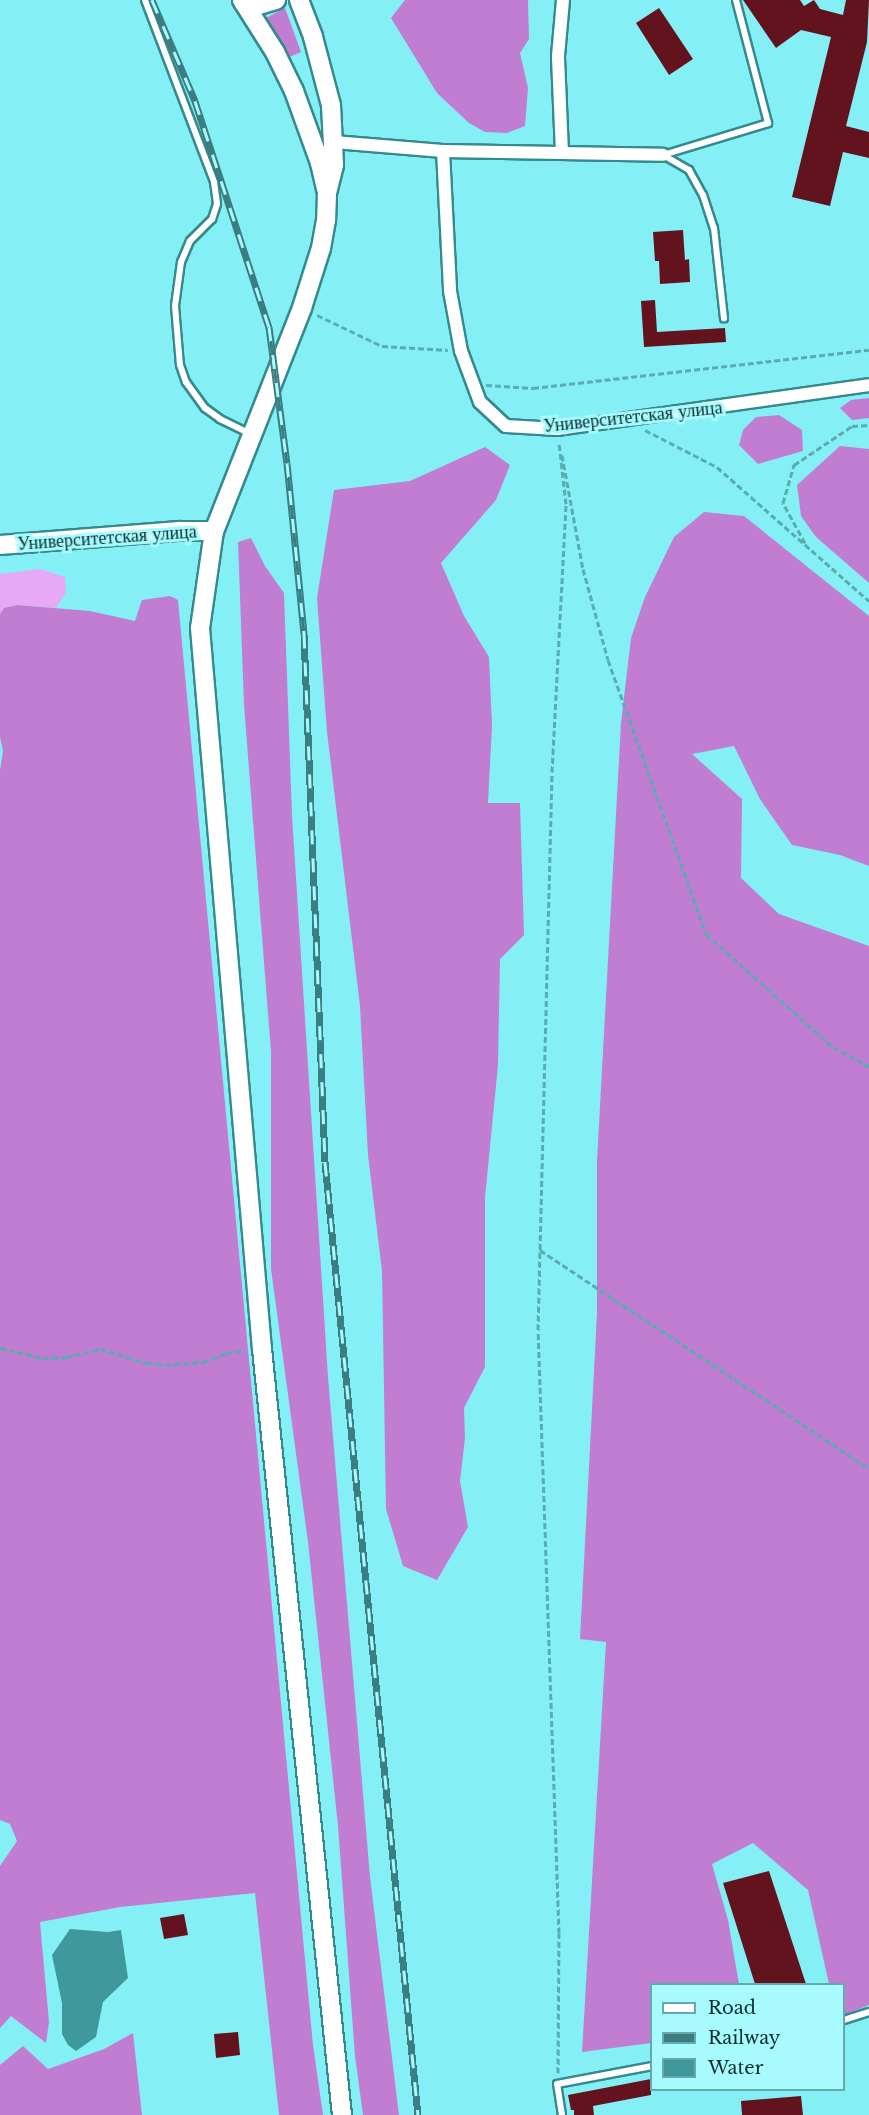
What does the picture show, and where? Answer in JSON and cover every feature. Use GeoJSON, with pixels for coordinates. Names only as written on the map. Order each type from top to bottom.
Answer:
{"type":"FeatureCollection","features":[{"type":"Feature","properties":{"kind":"main road"},"geometry":{"type":"LineString","coordinates":[[242,1],[256,6],[276,0]]}},
{"type":"Feature","properties":{"kind":"main road"},"geometry":{"type":"LineString","coordinates":[[299,0],[313,37],[331,105],[334,165],[327,194],[321,248],[302,308],[214,531],[200,627],[262,1349],[342,2115]]}},
{"type":"Feature","properties":{"kind":"main road"},"geometry":{"type":"LineString","coordinates":[[242,1],[275,52],[294,91],[320,163],[327,194]]}},
{"type":"Feature","properties":{"kind":"main road","name":"Университетская улица"},"geometry":{"type":"LineString","coordinates":[[0,545],[178,531],[214,531]]}},
{"type":"Feature","properties":{"kind":"street"},"geometry":{"type":"LineString","coordinates":[[562,153],[558,56],[563,0]]}},
{"type":"Feature","properties":{"kind":"street"},"geometry":{"type":"LineString","coordinates":[[334,142],[443,151],[663,155]]}},
{"type":"Feature","properties":{"kind":"street","name":"Университетская улица"},"geometry":{"type":"LineString","coordinates":[[443,151],[450,291],[461,351],[480,402],[506,426],[557,429],[869,385]]}},
{"type":"Feature","properties":{"kind":"lane"},"geometry":{"type":"LineString","coordinates":[[145,0],[214,182],[217,204],[212,219],[190,241],[181,262],[175,306],[180,364],[186,382],[205,408],[220,419],[253,434]]}},
{"type":"Feature","properties":{"kind":"lane"},"geometry":{"type":"LineString","coordinates":[[663,155],[768,123],[736,0]]}},
{"type":"Feature","properties":{"kind":"lane"},"geometry":{"type":"LineString","coordinates":[[663,155],[689,170],[704,195],[714,228],[724,318]]}},
{"type":"Feature","properties":{"kind":"lane"},"geometry":{"type":"LineString","coordinates":[[845,2019],[869,2012]]}},
{"type":"Feature","properties":{"kind":"lane"},"geometry":{"type":"LineString","coordinates":[[562,2115],[558,2084],[650,2066]]}},
{"type":"Feature","properties":{"kind":"path"},"geometry":{"type":"LineString","coordinates":[[302,308],[382,346],[461,351]]}},
{"type":"Feature","properties":{"kind":"path"},"geometry":{"type":"LineString","coordinates":[[472,384],[534,388],[806,359],[869,350]]}},
{"type":"Feature","properties":{"kind":"path"},"geometry":{"type":"LineString","coordinates":[[628,419],[717,467],[869,601]]}},
{"type":"Feature","properties":{"kind":"path"},"geometry":{"type":"LineString","coordinates":[[808,547],[783,503],[794,465],[852,426],[869,425]]}},
{"type":"Feature","properties":{"kind":"path"},"geometry":{"type":"LineString","coordinates":[[557,429],[583,569],[608,660],[706,934],[833,1047],[869,1066]]}},
{"type":"Feature","properties":{"kind":"path"},"geometry":{"type":"LineString","coordinates":[[557,429],[566,504],[552,772],[538,1330],[559,1933],[558,2084]]}},
{"type":"Feature","properties":{"kind":"path"},"geometry":{"type":"LineString","coordinates":[[540,1250],[869,1469]]}},
{"type":"Feature","properties":{"kind":"path"},"geometry":{"type":"LineString","coordinates":[[0,1348],[43,1358],[66,1357],[100,1349],[147,1363],[165,1365],[203,1362],[225,1353],[262,1349]]}},
{"type":"Feature","properties":{"kind":"shaded area"},"geometry":{"type":"Polygon","coordinates":[[[405,0],[528,0],[529,39],[520,53],[528,88],[525,126],[507,133],[485,132],[469,123],[437,93],[391,18],[405,0]]]}},
{"type":"Feature","properties":{"kind":"shaded area"},"geometry":{"type":"Polygon","coordinates":[[[285,8],[301,52],[287,58],[266,18],[285,8]]]}},
{"type":"Feature","properties":{"kind":"shaded area"},"geometry":{"type":"Polygon","coordinates":[[[869,398],[869,418],[852,420],[840,408],[851,400],[869,398]]]}},
{"type":"Feature","properties":{"kind":"shaded area"},"geometry":{"type":"Polygon","coordinates":[[[779,415],[802,430],[803,451],[758,464],[739,445],[743,430],[756,417],[779,415]]]}},
{"type":"Feature","properties":{"kind":"shaded area"},"geometry":{"type":"Polygon","coordinates":[[[840,446],[869,449],[869,583],[816,537],[801,516],[797,485],[840,446]]]}},
{"type":"Feature","properties":{"kind":"shaded area"},"geometry":{"type":"Polygon","coordinates":[[[485,447],[510,465],[496,500],[441,563],[464,616],[489,657],[492,726],[488,803],[520,803],[524,935],[500,959],[498,1065],[485,1198],[485,1367],[464,1408],[465,1438],[460,1481],[468,1527],[437,1580],[403,1566],[386,1509],[382,1271],[368,1155],[360,1006],[327,732],[317,598],[334,490],[410,481],[485,447]]]}},
{"type":"Feature","properties":{"kind":"shaded area"},"geometry":{"type":"Polygon","coordinates":[[[704,512],[744,516],[869,616],[869,866],[840,855],[792,845],[760,799],[734,746],[692,754],[742,799],[741,878],[779,914],[869,946],[869,2005],[845,2015],[845,1983],[829,1983],[808,1890],[753,1843],[712,1864],[728,1920],[739,1983],[650,1983],[650,2043],[582,2052],[606,1642],[580,1639],[597,1313],[597,1161],[621,723],[631,638],[645,597],[674,537],[704,512]]]}},
{"type":"Feature","properties":{"kind":"shaded area"},"geometry":{"type":"Polygon","coordinates":[[[251,538],[265,566],[284,593],[292,816],[328,1377],[370,1877],[399,2115],[363,2115],[355,2056],[338,1826],[308,1542],[271,1269],[271,1052],[244,705],[238,542],[251,538]]]}},
{"type":"Feature","properties":{"kind":"shaded area"},"geometry":{"type":"Polygon","coordinates":[[[40,569],[65,577],[66,592],[56,608],[17,605],[4,608],[0,614],[0,574],[40,569]]]}},
{"type":"Feature","properties":{"kind":"shaded area"},"geometry":{"type":"Polygon","coordinates":[[[170,596],[178,600],[313,2045],[323,2115],[279,2115],[255,1893],[120,1907],[40,1922],[49,2022],[46,2043],[11,2016],[0,2028],[0,1866],[17,1841],[10,1824],[0,1820],[0,770],[3,751],[0,737],[0,614],[4,608],[17,605],[90,611],[135,621],[142,600],[170,596]]]}},
{"type":"Feature","properties":{"kind":"shaded area"},"geometry":{"type":"Polygon","coordinates":[[[133,2033],[142,2115],[0,2115],[0,2065],[23,2046],[48,2069],[104,2049],[133,2033]]]}},
{"type":"Feature","properties":{"kind":"water"},"geometry":{"type":"Polygon","coordinates":[[[70,1929],[108,1932],[121,1930],[128,1978],[103,2002],[96,2037],[76,2051],[68,2045],[62,2034],[62,2003],[52,1955],[70,1929]]]}},
{"type":"Feature","properties":{"kind":"building"},"geometry":{"type":"Polygon","coordinates":[[[743,0],[800,0],[804,6],[814,0],[820,9],[843,15],[846,0],[869,0],[867,42],[846,126],[869,132],[869,158],[843,152],[830,206],[792,197],[831,37],[801,30],[776,48],[743,0]]]}},
{"type":"Feature","properties":{"kind":"building"},"geometry":{"type":"Polygon","coordinates":[[[659,8],[693,59],[669,75],[636,23],[659,8]]]}},
{"type":"Feature","properties":{"kind":"building"},"geometry":{"type":"Polygon","coordinates":[[[683,230],[685,260],[689,259],[690,282],[660,284],[659,261],[655,261],[653,232],[683,230]]]}},
{"type":"Feature","properties":{"kind":"building"},"geometry":{"type":"Polygon","coordinates":[[[655,300],[657,332],[725,328],[726,342],[644,347],[641,301],[655,300]]]}},
{"type":"Feature","properties":{"kind":"building"},"geometry":{"type":"Polygon","coordinates":[[[769,1871],[806,1983],[755,1983],[723,1883],[769,1871]]]}},
{"type":"Feature","properties":{"kind":"building"},"geometry":{"type":"Polygon","coordinates":[[[184,1914],[188,1935],[164,1939],[160,1918],[184,1914]]]}},
{"type":"Feature","properties":{"kind":"building"},"geometry":{"type":"Polygon","coordinates":[[[238,2032],[240,2055],[216,2058],[214,2034],[238,2032]]]}},
{"type":"Feature","properties":{"kind":"building"},"geometry":{"type":"Polygon","coordinates":[[[650,2079],[651,2095],[593,2106],[594,2115],[574,2115],[568,2095],[650,2079]]]}},
{"type":"Feature","properties":{"kind":"building"},"geometry":{"type":"Polygon","coordinates":[[[801,2096],[803,2115],[742,2115],[741,2101],[801,2096]]]}},
{"type":"Feature","properties":{"kind":"railway"},"geometry":{"type":"LineString","coordinates":[[152,0],[195,101],[269,327],[287,463],[304,634],[325,1162],[418,2115]]}}]}
